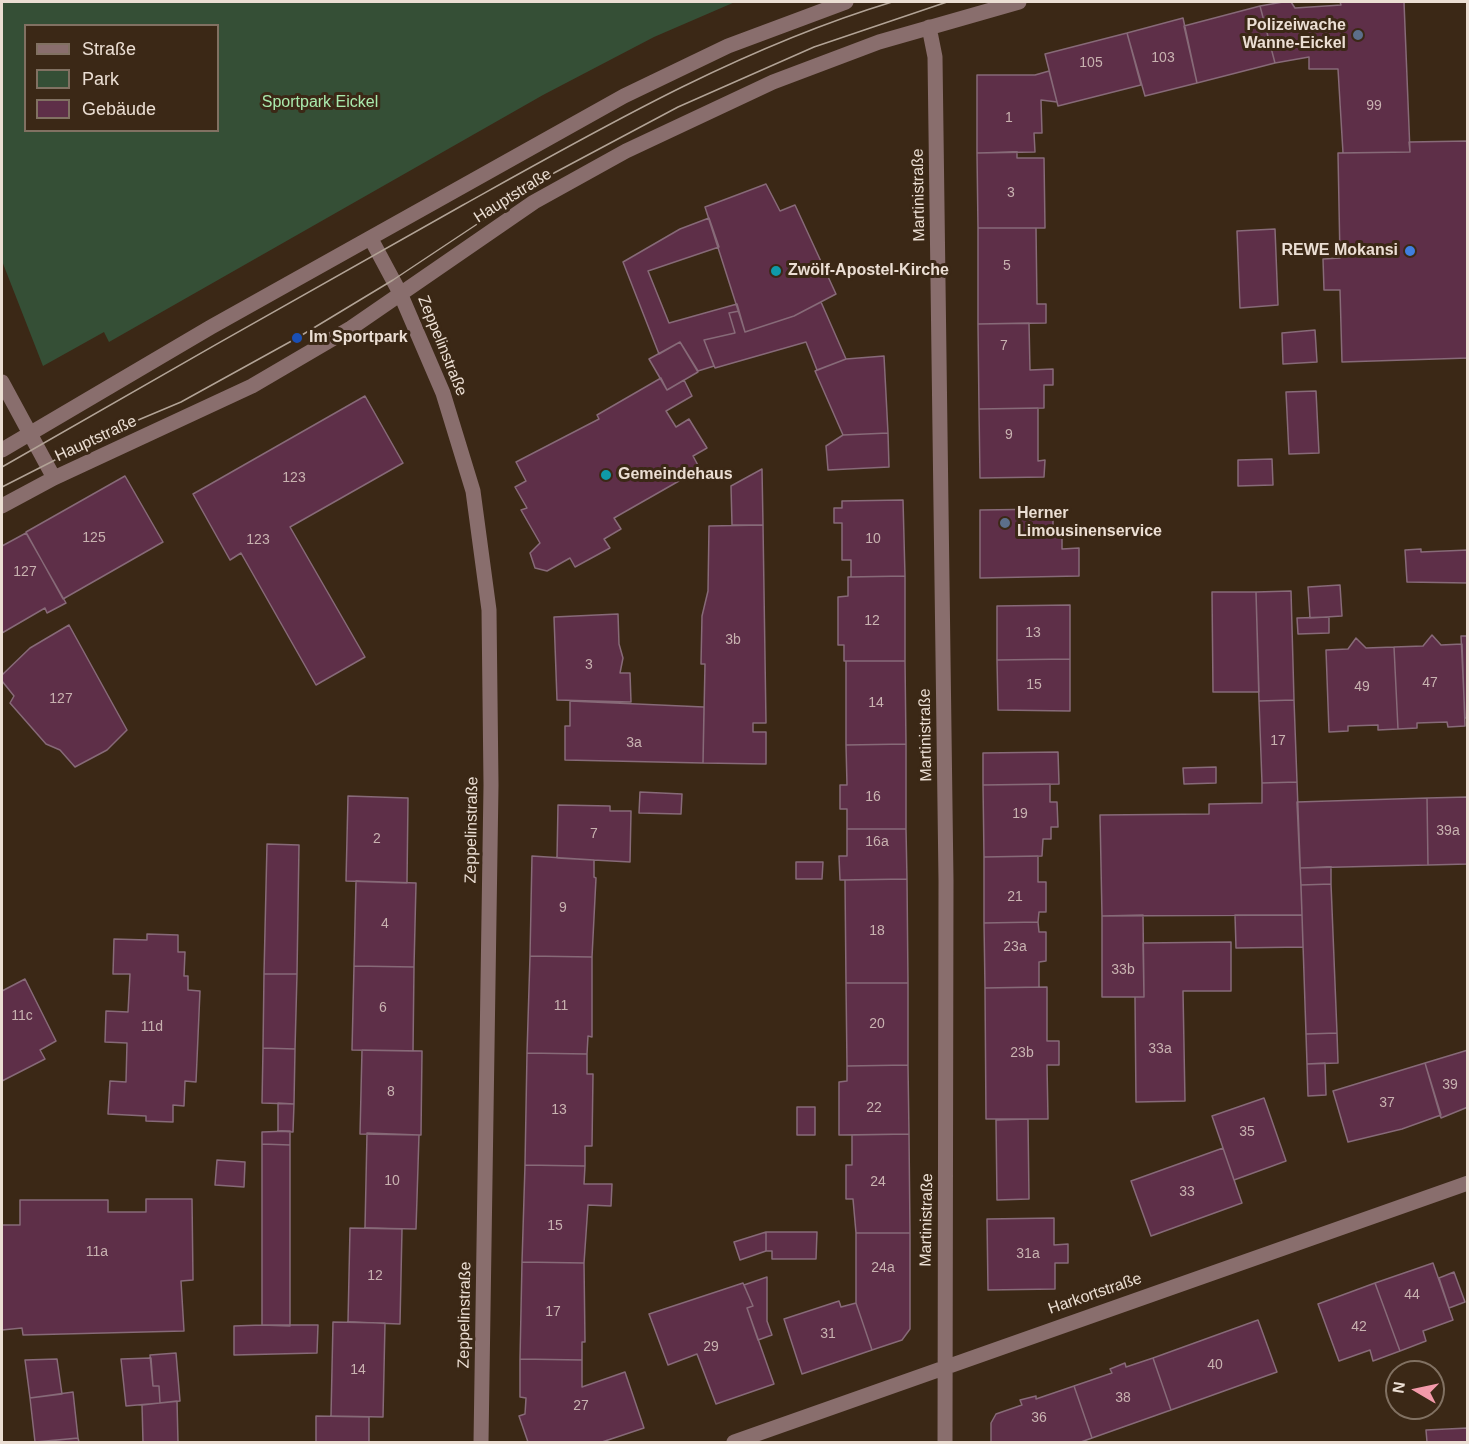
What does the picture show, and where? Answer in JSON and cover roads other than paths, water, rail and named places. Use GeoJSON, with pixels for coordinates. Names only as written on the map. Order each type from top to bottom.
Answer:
{"type":"FeatureCollection","features":[{"type":"Feature","properties":{"kind":"street","name":"Hauptstraße"},"geometry":{"type":"LineString","coordinates":[[2,450],[211,327],[624,96],[728,46],[846,2]]}},
{"type":"Feature","properties":{"kind":"street","name":"Hauptstraße"},"geometry":{"type":"LineString","coordinates":[[2,506],[54,478],[252,386],[351,328],[534,202],[626,151],[773,82],[879,42],[1019,2]]}},
{"type":"Feature","properties":{"kind":"street","name":"Martinistraße"},"geometry":{"type":"LineString","coordinates":[[929,27],[935,57],[946,880],[945,1443]]}},
{"type":"Feature","properties":{"kind":"street","name":"Zeppelinstraße"},"geometry":{"type":"LineString","coordinates":[[371,239],[400,293],[443,393],[473,491],[489,610],[491,784],[481,1443]]}},
{"type":"Feature","properties":{"kind":"street"},"geometry":{"type":"LineString","coordinates":[[2,382],[30,434]]}},
{"type":"Feature","properties":{"kind":"street","name":"Hauptstraße"},"geometry":{"type":"LineString","coordinates":[[30,434],[54,478]]}},
{"type":"Feature","properties":{"kind":"street","name":"Harkortstraße"},"geometry":{"type":"LineString","coordinates":[[734,1443],[844,1405],[944,1366],[1467,1182]]}},
{"type":"Feature","properties":{"kind":"tram line"},"geometry":{"type":"LineString","coordinates":[[2,467],[619,119],[780,42],[892,2]]}},
{"type":"Feature","properties":{"kind":"tram line"},"geometry":{"type":"LineString","coordinates":[[2,487],[112,431],[181,402],[297,338],[393,280],[554,173],[678,107],[814,47],[947,2]]}},
{"type":"Feature","properties":{"kind":"place","name":"Polizeiwache Wanne-Eickel"},"geometry":{"type":"Point","coordinates":[1358,35]}},
{"type":"Feature","properties":{"kind":"place","name":"REWE Mokansi"},"geometry":{"type":"Point","coordinates":[1410,251]}},
{"type":"Feature","properties":{"kind":"place","name":"Zwölf-Apostel-Kirche"},"geometry":{"type":"Point","coordinates":[776,271]}},
{"type":"Feature","properties":{"kind":"place","name":"Im Sportpark"},"geometry":{"type":"Point","coordinates":[297,338]}},
{"type":"Feature","properties":{"kind":"place","name":"Gemeindehaus"},"geometry":{"type":"Point","coordinates":[606,475]}},
{"type":"Feature","properties":{"kind":"place","name":"Herner Limousinenservice"},"geometry":{"type":"Point","coordinates":[1005,523]}},
{"type":"Feature","properties":{"kind":"park label","name":"Sportpark Eickel"},"geometry":{"type":"Point","coordinates":[320,103]}}]}
